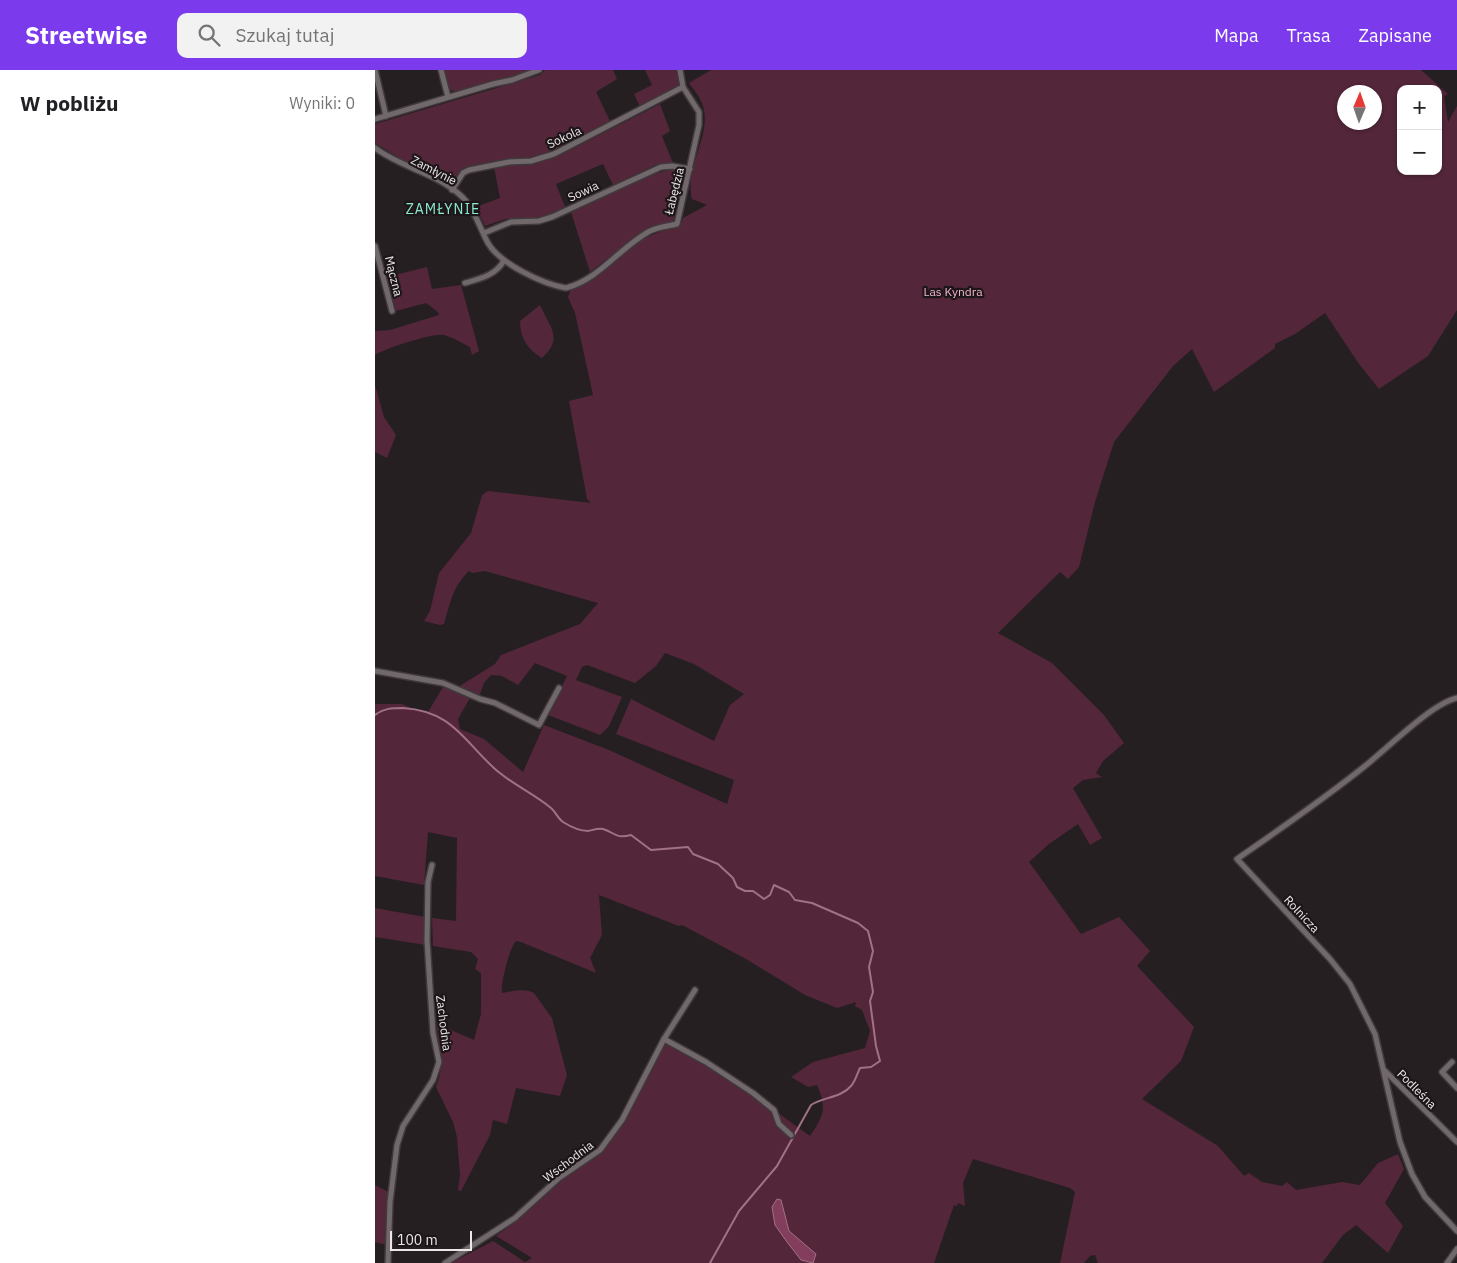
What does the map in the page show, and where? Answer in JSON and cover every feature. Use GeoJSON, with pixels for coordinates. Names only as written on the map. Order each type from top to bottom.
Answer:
{"type":"FeatureCollection","features":[{"type":"Feature","properties":{"kind":"street"},"geometry":{"type":"LineString","coordinates":[[375,70],[385,116]]}},
{"type":"Feature","properties":{"kind":"street"},"geometry":{"type":"LineString","coordinates":[[441,70],[448,97]]}},
{"type":"Feature","properties":{"kind":"street"},"geometry":{"type":"LineString","coordinates":[[375,119],[493,84],[513,80],[539,70]]}},
{"type":"Feature","properties":{"kind":"street","name":"Łabędzia"},"geometry":{"type":"LineString","coordinates":[[566,288],[596,274],[621,252],[651,231],[677,224],[699,125],[699,112],[683,87],[679,70]]}},
{"type":"Feature","properties":{"kind":"street","name":"Sokola"},"geometry":{"type":"LineString","coordinates":[[452,190],[463,173],[469,170],[509,162],[531,160],[554,154],[683,87]]}},
{"type":"Feature","properties":{"kind":"street","name":"Zamłynie"},"geometry":{"type":"LineString","coordinates":[[375,148],[403,165],[459,193],[473,211],[489,245],[504,260],[534,277],[566,288]]}},
{"type":"Feature","properties":{"kind":"street","name":"Sowia"},"geometry":{"type":"LineString","coordinates":[[483,234],[511,222],[529,222],[546,219],[661,167],[672,166],[690,169]]}},
{"type":"Feature","properties":{"kind":"street","name":"Mączna"},"geometry":{"type":"LineString","coordinates":[[375,246],[392,311]]}},
{"type":"Feature","properties":{"kind":"street"},"geometry":{"type":"LineString","coordinates":[[465,284],[484,278],[501,266],[504,260]]}},
{"type":"Feature","properties":{"kind":"street"},"geometry":{"type":"LineString","coordinates":[[375,671],[443,683],[480,700],[495,703],[539,725],[559,688]]}},
{"type":"Feature","properties":{"kind":"street","name":"Rolnicza"},"geometry":{"type":"LineString","coordinates":[[1457,698],[1443,704],[1422,718],[1365,766],[1237,860],[1351,984],[1375,1034],[1400,1142],[1418,1186],[1457,1231]]}},
{"type":"Feature","properties":{"kind":"street","name":"Zachodnia"},"geometry":{"type":"LineString","coordinates":[[389,1263],[390,1202],[397,1145],[403,1126],[433,1080],[439,1062],[432,1026],[427,940],[428,882],[433,864]]}},
{"type":"Feature","properties":{"kind":"street","name":"Wschodnia"},"geometry":{"type":"LineString","coordinates":[[445,1263],[497,1231],[559,1178],[600,1150],[622,1120],[664,1039],[695,990]]}},
{"type":"Feature","properties":{"kind":"street"},"geometry":{"type":"LineString","coordinates":[[664,1039],[706,1062],[753,1093],[774,1110],[779,1124],[791,1136]]}},
{"type":"Feature","properties":{"kind":"street"},"geometry":{"type":"LineString","coordinates":[[1452,1062],[1441,1072],[1457,1088]]}},
{"type":"Feature","properties":{"kind":"street","name":"Podleśna"},"geometry":{"type":"LineString","coordinates":[[1385,1071],[1457,1142]]}},
{"type":"Feature","properties":{"kind":"street"},"geometry":{"type":"LineString","coordinates":[[1447,1263],[1457,1249]]}},
{"type":"Feature","properties":{"kind":"green space"},"geometry":{"type":"Polygon","coordinates":[[[444,70],[533,70],[527,74],[455,92],[449,89],[444,70]]]}},
{"type":"Feature","properties":{"kind":"green space"},"geometry":{"type":"Polygon","coordinates":[[[545,70],[613,70],[617,79],[596,92],[611,123],[541,155],[463,169],[453,182],[414,167],[375,143],[375,124],[540,75],[545,70]]]}},
{"type":"Feature","properties":{"kind":"green space"},"geometry":{"type":"Polygon","coordinates":[[[645,70],[676,70],[680,85],[640,107],[634,94],[652,85],[645,70]]]}},
{"type":"Feature","properties":{"kind":"green space","name":"Las Kyndra"},"geometry":{"type":"Polygon","coordinates":[[[711,70],[1421,70],[1438,85],[1397,85],[1397,175],[1442,175],[1442,89],[1448,94],[1444,96],[1448,122],[1457,106],[1457,310],[1428,356],[1379,389],[1359,364],[1325,313],[1295,334],[1275,344],[1275,348],[1214,392],[1192,349],[1173,366],[1114,442],[1095,502],[1079,567],[1068,579],[1060,572],[998,633],[1052,663],[1104,715],[1124,743],[1103,761],[1096,773],[1102,777],[1083,780],[1073,788],[1102,838],[1090,845],[1078,824],[1049,844],[1029,862],[1081,934],[1119,917],[1150,951],[1137,966],[1194,1027],[1181,1061],[1142,1099],[1218,1146],[1244,1176],[1249,1173],[1262,1182],[1282,1186],[1287,1182],[1296,1190],[1342,1182],[1360,1185],[1378,1163],[1398,1154],[1404,1169],[1385,1203],[1403,1226],[1388,1253],[1356,1225],[1343,1235],[1322,1263],[1098,1263],[1095,1255],[1090,1256],[1084,1263],[1060,1263],[1075,1192],[1070,1188],[973,1159],[963,1183],[965,1206],[958,1203],[957,1206],[954,1205],[934,1263],[451,1263],[493,1241],[525,1262],[532,1258],[496,1236],[593,1154],[617,1130],[629,1113],[666,1037],[710,1064],[810,1136],[823,1111],[820,1093],[817,1085],[808,1087],[791,1077],[813,1062],[865,1048],[870,1031],[862,1010],[855,1006],[856,1002],[837,1008],[805,995],[746,959],[682,925],[679,926],[599,895],[602,935],[590,958],[596,973],[521,942],[516,941],[514,944],[504,974],[502,993],[523,990],[534,993],[552,1018],[567,1075],[560,1096],[516,1088],[507,1124],[493,1120],[490,1135],[461,1191],[458,1190],[460,1175],[457,1137],[453,1122],[436,1087],[441,1070],[437,1024],[474,1040],[481,1014],[481,973],[475,969],[478,959],[471,952],[433,946],[432,918],[456,921],[457,838],[428,832],[424,885],[375,876],[375,704],[402,704],[418,711],[428,712],[443,687],[458,687],[495,664],[501,655],[580,624],[598,603],[485,571],[472,573],[469,571],[456,589],[444,624],[440,625],[424,621],[430,611],[439,573],[471,533],[482,495],[488,491],[591,503],[587,499],[569,401],[593,395],[575,313],[568,297],[571,289],[598,276],[636,242],[682,222],[683,218],[707,205],[692,199],[692,175],[705,117],[701,100],[689,83],[711,70]],[[665,653],[656,666],[635,683],[587,665],[582,667],[576,680],[622,697],[609,726],[600,735],[548,715],[567,676],[535,663],[518,685],[502,676],[491,675],[484,683],[479,697],[470,698],[458,719],[460,729],[484,739],[523,772],[544,725],[609,750],[727,804],[734,780],[616,734],[631,699],[714,741],[730,705],[744,694],[694,664],[665,653]]]}},
{"type":"Feature","properties":{"kind":"green space"},"geometry":{"type":"Polygon","coordinates":[[[660,104],[670,131],[662,136],[673,163],[655,165],[613,185],[603,164],[556,184],[565,207],[541,218],[505,219],[485,226],[476,207],[500,198],[494,167],[531,163],[556,157],[660,104]]]}},
{"type":"Feature","properties":{"kind":"green space"},"geometry":{"type":"Polygon","coordinates":[[[678,167],[686,171],[673,222],[649,227],[590,272],[571,212],[651,175],[678,167]]]}},
{"type":"Feature","properties":{"kind":"green space"},"geometry":{"type":"Polygon","coordinates":[[[427,267],[432,289],[461,285],[479,351],[472,355],[470,347],[447,336],[438,335],[409,342],[375,355],[375,331],[390,330],[439,315],[438,312],[426,303],[396,311],[387,277],[427,267]]]}},
{"type":"Feature","properties":{"kind":"green space"},"geometry":{"type":"Polygon","coordinates":[[[540,305],[551,327],[554,339],[549,351],[542,358],[532,351],[525,342],[521,333],[520,321],[540,305]]]}},
{"type":"Feature","properties":{"kind":"green space"},"geometry":{"type":"Polygon","coordinates":[[[375,385],[384,417],[396,435],[387,458],[375,452],[375,385]]]}},
{"type":"Feature","properties":{"kind":"green space"},"geometry":{"type":"Polygon","coordinates":[[[375,908],[425,917],[426,945],[375,937],[375,908]]]}},
{"type":"Feature","properties":{"kind":"green space"},"geometry":{"type":"Polygon","coordinates":[[[375,1185],[390,1193],[387,1245],[375,1242],[375,1185]]]}},
{"type":"Feature","properties":{"kind":"shaded area"},"geometry":{"type":"Polygon","coordinates":[[[777,1199],[781,1200],[789,1231],[816,1254],[813,1263],[801,1260],[775,1225],[772,1207],[777,1199]]]}},
{"type":"Feature","properties":{"kind":"waterway"},"geometry":{"type":"LineString","coordinates":[[375,715],[392,708],[420,710],[434,715],[455,729],[502,775],[544,803],[553,810],[561,821],[572,827],[585,831],[603,829],[619,836],[631,835],[651,850],[688,847],[693,854],[718,864],[733,878],[737,887],[745,891],[753,891],[764,899],[770,895],[774,885],[789,892],[795,900],[812,903],[858,923],[868,931],[873,951],[869,967],[873,992],[870,1001],[880,1061],[871,1067],[860,1068],[854,1082],[847,1090],[811,1105],[777,1166],[739,1211],[710,1263]]}},
{"type":"Feature","properties":{"kind":"district","name":"ZAMŁYNIE"},"geometry":{"type":"Point","coordinates":[443,209]}}]}
